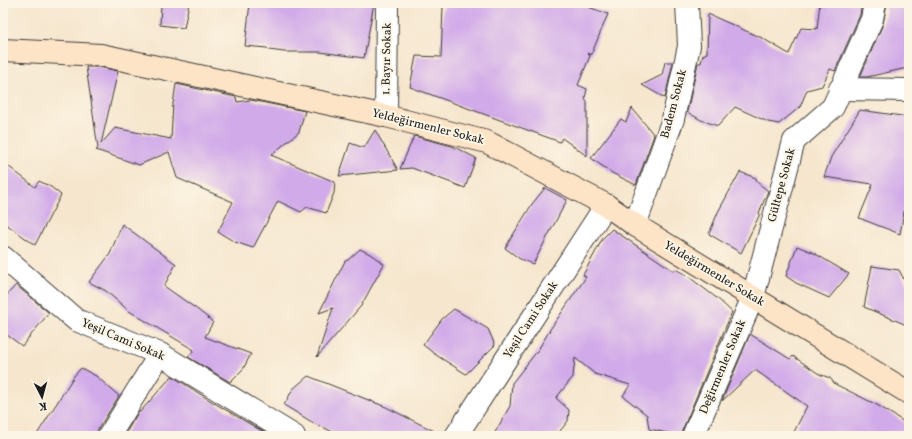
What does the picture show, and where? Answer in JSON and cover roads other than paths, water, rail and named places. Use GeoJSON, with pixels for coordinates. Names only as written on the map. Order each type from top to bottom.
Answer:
{"type":"FeatureCollection","features":[{"type":"Feature","properties":{"kind":"street","name":"1. Bayır Sokak"},"geometry":{"type":"LineString","coordinates":[[386,116],[387,3]]}},
{"type":"Feature","properties":{"kind":"street","name":"Badem Sokak"},"geometry":{"type":"LineString","coordinates":[[635,225],[673,119],[689,46],[687,3]]}},
{"type":"Feature","properties":{"kind":"street","name":"Gültepe Sokak"},"geometry":{"type":"LineString","coordinates":[[752,297],[794,141],[833,106],[872,19],[875,3]]}},
{"type":"Feature","properties":{"kind":"street","name":"Yeldeğirmenler Sokak"},"geometry":{"type":"LineString","coordinates":[[3,50],[101,55],[386,116],[487,142],[606,205],[635,225],[909,393]]}},
{"type":"Feature","properties":{"kind":"street"},"geometry":{"type":"LineString","coordinates":[[840,89],[909,90]]}},
{"type":"Feature","properties":{"kind":"street","name":"Yeşil Cami Sokak"},"geometry":{"type":"LineString","coordinates":[[456,436],[606,205]]}},
{"type":"Feature","properties":{"kind":"street","name":"Yeşil Cami Sokak"},"geometry":{"type":"LineString","coordinates":[[3,257],[76,320],[160,354],[294,436]]}},
{"type":"Feature","properties":{"kind":"street","name":"Değirmenler Sokak"},"geometry":{"type":"LineString","coordinates":[[693,436],[752,297]]}},
{"type":"Feature","properties":{"kind":"street"},"geometry":{"type":"LineString","coordinates":[[109,436],[160,354]]}}]}
